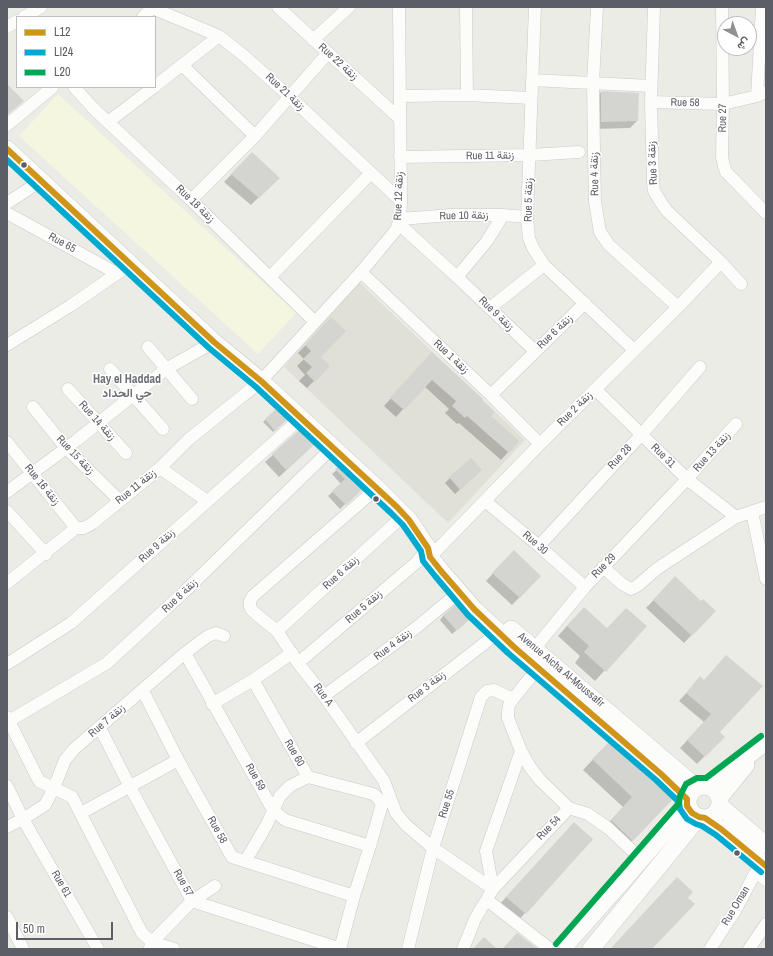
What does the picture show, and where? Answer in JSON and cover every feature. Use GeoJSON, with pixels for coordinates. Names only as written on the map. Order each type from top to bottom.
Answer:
{"type":"FeatureCollection","features":[{"type":"Feature","properties":{"kind":"street"},"geometry":{"type":"LineString","coordinates":[[26,16],[41,7]]}},
{"type":"Feature","properties":{"kind":"street","name":"Rue 22 زنقة"},"geometry":{"type":"LineString","coordinates":[[278,7],[399,118]]}},
{"type":"Feature","properties":{"kind":"street"},"geometry":{"type":"LineString","coordinates":[[313,40],[349,7]]}},
{"type":"Feature","properties":{"kind":"street","name":"Rue 12 زنقة"},"geometry":{"type":"LineString","coordinates":[[260,382],[361,272],[396,230],[399,221],[400,201],[398,7]]}},
{"type":"Feature","properties":{"kind":"street"},"geometry":{"type":"LineString","coordinates":[[466,7],[467,95]]}},
{"type":"Feature","properties":{"kind":"street","name":"Rue 5 زنقة"},"geometry":{"type":"LineString","coordinates":[[535,7],[531,98],[528,217],[529,238],[533,248],[544,264],[634,350]]}},
{"type":"Feature","properties":{"kind":"street","name":"Rue 4 زنقة"},"geometry":{"type":"LineString","coordinates":[[596,7],[594,83],[595,202],[600,232],[609,245],[678,307]]}},
{"type":"Feature","properties":{"kind":"street","name":"Rue 3 زنقة"},"geometry":{"type":"LineString","coordinates":[[654,7],[651,86],[654,191],[667,211],[721,262],[741,284]]}},
{"type":"Feature","properties":{"kind":"street","name":"Rue 27"},"geometry":{"type":"LineString","coordinates":[[722,7],[722,157],[726,172],[766,213]]}},
{"type":"Feature","properties":{"kind":"street"},"geometry":{"type":"LineString","coordinates":[[762,7],[762,94]]}},
{"type":"Feature","properties":{"kind":"street"},"geometry":{"type":"LineString","coordinates":[[143,16],[152,8]]}},
{"type":"Feature","properties":{"kind":"street","name":"Rue 21 زنقة"},"geometry":{"type":"LineString","coordinates":[[152,8],[219,36],[242,54],[289,96],[400,201]]}},
{"type":"Feature","properties":{"kind":"street"},"geometry":{"type":"LineString","coordinates":[[7,26],[16,22]]}},
{"type":"Feature","properties":{"kind":"street"},"geometry":{"type":"LineString","coordinates":[[156,85],[219,36]]}},
{"type":"Feature","properties":{"kind":"street"},"geometry":{"type":"LineString","coordinates":[[191,200],[255,136],[328,53]]}},
{"type":"Feature","properties":{"kind":"street"},"geometry":{"type":"LineString","coordinates":[[182,65],[255,136]]}},
{"type":"Feature","properties":{"kind":"street"},"geometry":{"type":"LineString","coordinates":[[532,80],[651,86]]}},
{"type":"Feature","properties":{"kind":"street"},"geometry":{"type":"LineString","coordinates":[[7,124],[52,88]]}},
{"type":"Feature","properties":{"kind":"street","name":"Rue 18 زنقة"},"geometry":{"type":"LineString","coordinates":[[75,88],[108,122],[191,200],[315,322]]}},
{"type":"Feature","properties":{"kind":"street"},"geometry":{"type":"LineString","coordinates":[[108,122],[153,88]]}},
{"type":"Feature","properties":{"kind":"street","name":"Rue 58"},"geometry":{"type":"LineString","coordinates":[[651,102],[723,104],[762,94]]}},
{"type":"Feature","properties":{"kind":"street"},"geometry":{"type":"LineString","coordinates":[[400,96],[467,95],[531,98]]}},
{"type":"Feature","properties":{"kind":"street","name":"Avenue Aicha Al-Moussafir"},"geometry":{"type":"LineString","coordinates":[[7,149],[214,342],[301,418],[377,488],[404,515],[459,592],[474,609],[499,632],[533,658]]}},
{"type":"Feature","properties":{"kind":"street","name":"Rue 11 زنقة"},"geometry":{"type":"LineString","coordinates":[[400,157],[530,155],[579,152]]}},
{"type":"Feature","properties":{"kind":"street"},"geometry":{"type":"LineString","coordinates":[[270,277],[371,173]]}},
{"type":"Feature","properties":{"kind":"street"},"geometry":{"type":"LineString","coordinates":[[7,203],[41,181]]}},
{"type":"Feature","properties":{"kind":"street","name":"Rue 65"},"geometry":{"type":"LineString","coordinates":[[7,213],[116,274]]}},
{"type":"Feature","properties":{"kind":"street","name":"Rue 10 زنقة"},"geometry":{"type":"LineString","coordinates":[[399,221],[451,215],[528,217]]}},
{"type":"Feature","properties":{"kind":"street"},"geometry":{"type":"LineString","coordinates":[[457,277],[487,241],[503,216]]}},
{"type":"Feature","properties":{"kind":"street","name":"Rue 9 زنقة"},"geometry":{"type":"LineString","coordinates":[[399,221],[535,351]]}},
{"type":"Feature","properties":{"kind":"street","name":"Rue 2 زنقة"},"geometry":{"type":"LineString","coordinates":[[430,552],[485,500],[721,262]]}},
{"type":"Feature","properties":{"kind":"street"},"geometry":{"type":"LineString","coordinates":[[7,345],[70,306],[131,264]]}},
{"type":"Feature","properties":{"kind":"street"},"geometry":{"type":"LineString","coordinates":[[490,308],[544,264]]}},
{"type":"Feature","properties":{"kind":"street","name":"Rue 1 زنقة"},"geometry":{"type":"LineString","coordinates":[[361,272],[491,395],[540,444]]}},
{"type":"Feature","properties":{"kind":"street","name":"Rue 6 زنقة"},"geometry":{"type":"LineString","coordinates":[[491,395],[585,303]]}},
{"type":"Feature","properties":{"kind":"street"},"geometry":{"type":"LineString","coordinates":[[7,492],[66,448],[166,369],[214,342]]}},
{"type":"Feature","properties":{"kind":"street"},"geometry":{"type":"LineString","coordinates":[[148,347],[192,399]]}},
{"type":"Feature","properties":{"kind":"street","name":"Rue 28"},"geometry":{"type":"LineString","coordinates":[[539,546],[641,435],[700,367]]}},
{"type":"Feature","properties":{"kind":"street"},"geometry":{"type":"LineString","coordinates":[[110,369],[163,428]]}},
{"type":"Feature","properties":{"kind":"street","name":"Rue 11 زنقة"},"geometry":{"type":"LineString","coordinates":[[10,577],[46,554],[76,528],[84,528],[88,526],[160,468],[189,439],[260,382]]}},
{"type":"Feature","properties":{"kind":"street","name":"Rue 14 زنقة"},"geometry":{"type":"LineString","coordinates":[[68,389],[126,453]]}},
{"type":"Feature","properties":{"kind":"street","name":"Rue 31"},"geometry":{"type":"LineString","coordinates":[[595,389],[687,479],[736,517]]}},
{"type":"Feature","properties":{"kind":"street","name":"Rue 15 زنقة"},"geometry":{"type":"LineString","coordinates":[[33,407],[66,448],[119,500]]}},
{"type":"Feature","properties":{"kind":"street","name":"Rue 9 زنقة"},"geometry":{"type":"LineString","coordinates":[[7,664],[71,623],[301,418]]}},
{"type":"Feature","properties":{"kind":"street","name":"Rue 13 زنقة"},"geometry":{"type":"LineString","coordinates":[[687,479],[736,424]]}},
{"type":"Feature","properties":{"kind":"street","name":"Rue 16 زنقة"},"geometry":{"type":"LineString","coordinates":[[7,442],[76,528]]}},
{"type":"Feature","properties":{"kind":"street","name":"Rue 8 زنقة"},"geometry":{"type":"LineString","coordinates":[[8,719],[107,663],[183,593],[332,448]]}},
{"type":"Feature","properties":{"kind":"street"},"geometry":{"type":"LineString","coordinates":[[160,468],[207,501]]}},
{"type":"Feature","properties":{"kind":"street","name":"Rue 29"},"geometry":{"type":"LineString","coordinates":[[533,658],[585,587],[687,479]]}},
{"type":"Feature","properties":{"kind":"street","name":"Rue A"},"geometry":{"type":"LineString","coordinates":[[377,488],[253,596],[250,601],[252,609],[277,631],[298,663],[324,696],[384,782],[387,802],[406,825],[433,848],[492,889]]}},
{"type":"Feature","properties":{"kind":"street","name":"Rue 30"},"geometry":{"type":"LineString","coordinates":[[485,500],[585,587]]}},
{"type":"Feature","properties":{"kind":"street"},"geometry":{"type":"LineString","coordinates":[[604,568],[622,584],[631,589],[637,586],[658,568],[736,517],[766,507]]}},
{"type":"Feature","properties":{"kind":"street"},"geometry":{"type":"LineString","coordinates":[[7,511],[46,554]]}},
{"type":"Feature","properties":{"kind":"street"},"geometry":{"type":"LineString","coordinates":[[752,512],[766,579]]}},
{"type":"Feature","properties":{"kind":"street","name":"Rue 6 زنقة"},"geometry":{"type":"LineString","coordinates":[[277,631],[404,515]]}},
{"type":"Feature","properties":{"kind":"street","name":"Rue 5 زنقة"},"geometry":{"type":"LineString","coordinates":[[298,663],[430,552]]}},
{"type":"Feature","properties":{"kind":"street","name":"Avenue Aicha Al-Moussafir"},"geometry":{"type":"LineString","coordinates":[[430,552],[476,597],[533,658],[661,774],[766,845]]}},
{"type":"Feature","properties":{"kind":"street","name":"Rue 4 زنقة"},"geometry":{"type":"LineString","coordinates":[[324,696],[417,627],[459,592]]}},
{"type":"Feature","properties":{"kind":"street","name":"Rue 3 زنقة"},"geometry":{"type":"LineString","coordinates":[[356,743],[499,632]]}},
{"type":"Feature","properties":{"kind":"street","name":"Rue 7 زنقة"},"geometry":{"type":"LineString","coordinates":[[7,827],[45,805],[54,788],[65,760],[74,749],[143,691],[185,653],[212,634],[219,633],[224,636]]}},
{"type":"Feature","properties":{"kind":"street","name":"Rue 59"},"geometry":{"type":"LineString","coordinates":[[185,653],[212,704],[273,810],[285,820],[370,846]]}},
{"type":"Feature","properties":{"kind":"street"},"geometry":{"type":"LineString","coordinates":[[212,704],[253,680],[292,653]]}},
{"type":"Feature","properties":{"kind":"street","name":"Rue 54"},"geometry":{"type":"LineString","coordinates":[[463,949],[475,919],[492,889],[569,808],[540,780],[530,767],[521,751],[508,718],[509,705],[533,658]]}},
{"type":"Feature","properties":{"kind":"street","name":"Rue 60"},"geometry":{"type":"LineString","coordinates":[[253,680],[308,777],[373,794],[387,802]]}},
{"type":"Feature","properties":{"kind":"street","name":"Rue 55"},"geometry":{"type":"LineString","coordinates":[[408,949],[433,848],[481,697],[487,691],[494,690],[513,699]]}},
{"type":"Feature","properties":{"kind":"street","name":"Rue 58"},"geometry":{"type":"LineString","coordinates":[[143,691],[178,760],[232,857],[246,860],[354,896]]}},
{"type":"Feature","properties":{"kind":"street"},"geometry":{"type":"LineString","coordinates":[[8,719],[40,781],[72,798],[142,933],[151,945],[174,949]]}},
{"type":"Feature","properties":{"kind":"street","name":"Rue 57"},"geometry":{"type":"LineString","coordinates":[[100,728],[130,787],[192,901],[340,949]]}},
{"type":"Feature","properties":{"kind":"street"},"geometry":{"type":"LineString","coordinates":[[562,949],[641,859],[762,746]]}},
{"type":"Feature","properties":{"kind":"street"},"geometry":{"type":"LineString","coordinates":[[492,889],[486,851],[521,751]]}},
{"type":"Feature","properties":{"kind":"street"},"geometry":{"type":"LineString","coordinates":[[81,813],[178,760]]}},
{"type":"Feature","properties":{"kind":"street"},"geometry":{"type":"LineString","coordinates":[[246,860],[266,826],[280,796],[290,786],[308,777]]}},
{"type":"Feature","properties":{"kind":"street","name":"Rue 61"},"geometry":{"type":"LineString","coordinates":[[7,786],[23,819],[98,949]]}},
{"type":"Feature","properties":{"kind":"street"},"geometry":{"type":"LineString","coordinates":[[340,949],[354,896],[370,846],[387,802]]}},
{"type":"Feature","properties":{"kind":"street"},"geometry":{"type":"LineString","coordinates":[[591,949],[703,802]]}},
{"type":"Feature","properties":{"kind":"street","name":"Avenue Aicha Al-Moussafir"},"geometry":{"type":"LineString","coordinates":[[703,802],[721,829],[761,867]]}},
{"type":"Feature","properties":{"kind":"street"},"geometry":{"type":"LineString","coordinates":[[569,808],[588,814],[608,828],[641,859]]}},
{"type":"Feature","properties":{"kind":"street"},"geometry":{"type":"LineString","coordinates":[[761,867],[766,880]]}},
{"type":"Feature","properties":{"kind":"street","name":"Rue Oman"},"geometry":{"type":"LineString","coordinates":[[710,949],[761,867]]}},
{"type":"Feature","properties":{"kind":"street"},"geometry":{"type":"LineString","coordinates":[[151,945],[192,901],[215,886]]}},
{"type":"Feature","properties":{"kind":"street"},"geometry":{"type":"LineString","coordinates":[[487,900],[550,949]]}},
{"type":"Feature","properties":{"kind":"street"},"geometry":{"type":"LineString","coordinates":[[7,917],[23,949]]}},
{"type":"Feature","properties":{"kind":"street"},"geometry":{"type":"LineString","coordinates":[[749,949],[766,924]]}},
{"type":"Feature","properties":{"kind":"shaded area"},"geometry":{"type":"Polygon","coordinates":[[[58,94],[296,313],[258,354],[19,136],[58,94]]]}},
{"type":"Feature","properties":{"kind":"shaded area"},"geometry":{"type":"Polygon","coordinates":[[[359,282],[525,440],[448,523],[284,367],[359,282]]]}},
{"type":"Feature","properties":{"kind":"building"},"geometry":{"type":"Polygon","coordinates":[[[7,84],[24,101],[7,115],[7,84]]]}},
{"type":"Feature","properties":{"kind":"building"},"geometry":{"type":"Polygon","coordinates":[[[601,91],[639,93],[638,121],[601,122],[601,91]]]}},
{"type":"Feature","properties":{"kind":"building"},"geometry":{"type":"Polygon","coordinates":[[[252,152],[280,178],[259,198],[231,174],[252,152]]]}},
{"type":"Feature","properties":{"kind":"building"},"geometry":{"type":"Polygon","coordinates":[[[331,317],[346,331],[321,357],[330,366],[315,382],[306,373],[312,367],[303,359],[311,351],[305,345],[331,317]]]}},
{"type":"Feature","properties":{"kind":"building"},"geometry":{"type":"Polygon","coordinates":[[[432,352],[483,399],[482,400],[495,412],[491,416],[519,441],[509,453],[467,416],[465,418],[452,406],[456,401],[432,380],[404,410],[390,398],[432,352]]]}},
{"type":"Feature","properties":{"kind":"building"},"geometry":{"type":"Polygon","coordinates":[[[276,409],[287,420],[275,431],[265,419],[276,409]]]}},
{"type":"Feature","properties":{"kind":"building"},"geometry":{"type":"Polygon","coordinates":[[[299,430],[315,444],[286,470],[272,454],[299,430]]]}},
{"type":"Feature","properties":{"kind":"building"},"geometry":{"type":"Polygon","coordinates":[[[471,458],[482,470],[460,490],[449,477],[471,458]]]}},
{"type":"Feature","properties":{"kind":"building"},"geometry":{"type":"Polygon","coordinates":[[[339,466],[363,489],[346,505],[332,491],[345,479],[335,469],[339,466]]]}},
{"type":"Feature","properties":{"kind":"building"},"geometry":{"type":"Polygon","coordinates":[[[514,550],[541,576],[520,598],[492,573],[514,550]]]}},
{"type":"Feature","properties":{"kind":"building"},"geometry":{"type":"Polygon","coordinates":[[[675,576],[701,601],[703,599],[716,611],[692,636],[653,600],[675,576]]]}},
{"type":"Feature","properties":{"kind":"building"},"geometry":{"type":"Polygon","coordinates":[[[456,604],[470,619],[457,631],[443,615],[456,604]]]}},
{"type":"Feature","properties":{"kind":"building"},"geometry":{"type":"Polygon","coordinates":[[[584,607],[607,628],[626,608],[647,626],[606,672],[584,652],[589,646],[567,626],[584,607]]]}},
{"type":"Feature","properties":{"kind":"building"},"geometry":{"type":"Polygon","coordinates":[[[726,655],[763,686],[720,732],[725,737],[705,757],[687,740],[711,714],[686,693],[700,676],[704,680],[726,655]]]}},
{"type":"Feature","properties":{"kind":"building"},"geometry":{"type":"Polygon","coordinates":[[[609,742],[673,799],[633,841],[611,820],[632,797],[592,759],[609,742]]]}},
{"type":"Feature","properties":{"kind":"building"},"geometry":{"type":"Polygon","coordinates":[[[574,822],[593,839],[526,914],[506,897],[574,822]]]}},
{"type":"Feature","properties":{"kind":"building"},"geometry":{"type":"Polygon","coordinates":[[[677,877],[693,892],[688,898],[695,904],[652,949],[610,949],[677,877]]]}},
{"type":"Feature","properties":{"kind":"building"},"geometry":{"type":"Polygon","coordinates":[[[517,933],[538,949],[502,949],[517,933]]]}},
{"type":"Feature","properties":{"kind":"building"},"geometry":{"type":"Polygon","coordinates":[[[484,937],[497,949],[473,949],[484,937]]]}},
{"type":"Feature","properties":{"kind":"transit line","name":"L12"},"geometry":{"type":"LineString","coordinates":[[7,149],[214,342],[261,381],[397,507],[409,520],[428,548],[430,557],[441,571],[474,609],[514,647],[661,774],[687,799],[687,806],[692,813],[699,817],[705,818],[721,829],[766,866]]}},
{"type":"Feature","properties":{"kind":"transit line","name":"LI24"},"geometry":{"type":"LineString","coordinates":[[7,160],[209,348],[256,387],[391,513],[403,525],[421,551],[423,561],[435,576],[468,615],[508,653],[656,780],[679,802],[680,809],[687,819],[716,835],[761,872]]}},
{"type":"Feature","properties":{"kind":"transit line","name":"L20"},"geometry":{"type":"LineString","coordinates":[[556,944],[679,803],[680,796],[686,784],[697,778],[706,778],[761,736]]}},
{"type":"Feature","properties":{"kind":"district","name":"Hay el Haddad حي الحداد"},"geometry":{"type":"Point","coordinates":[127,387]}}]}
